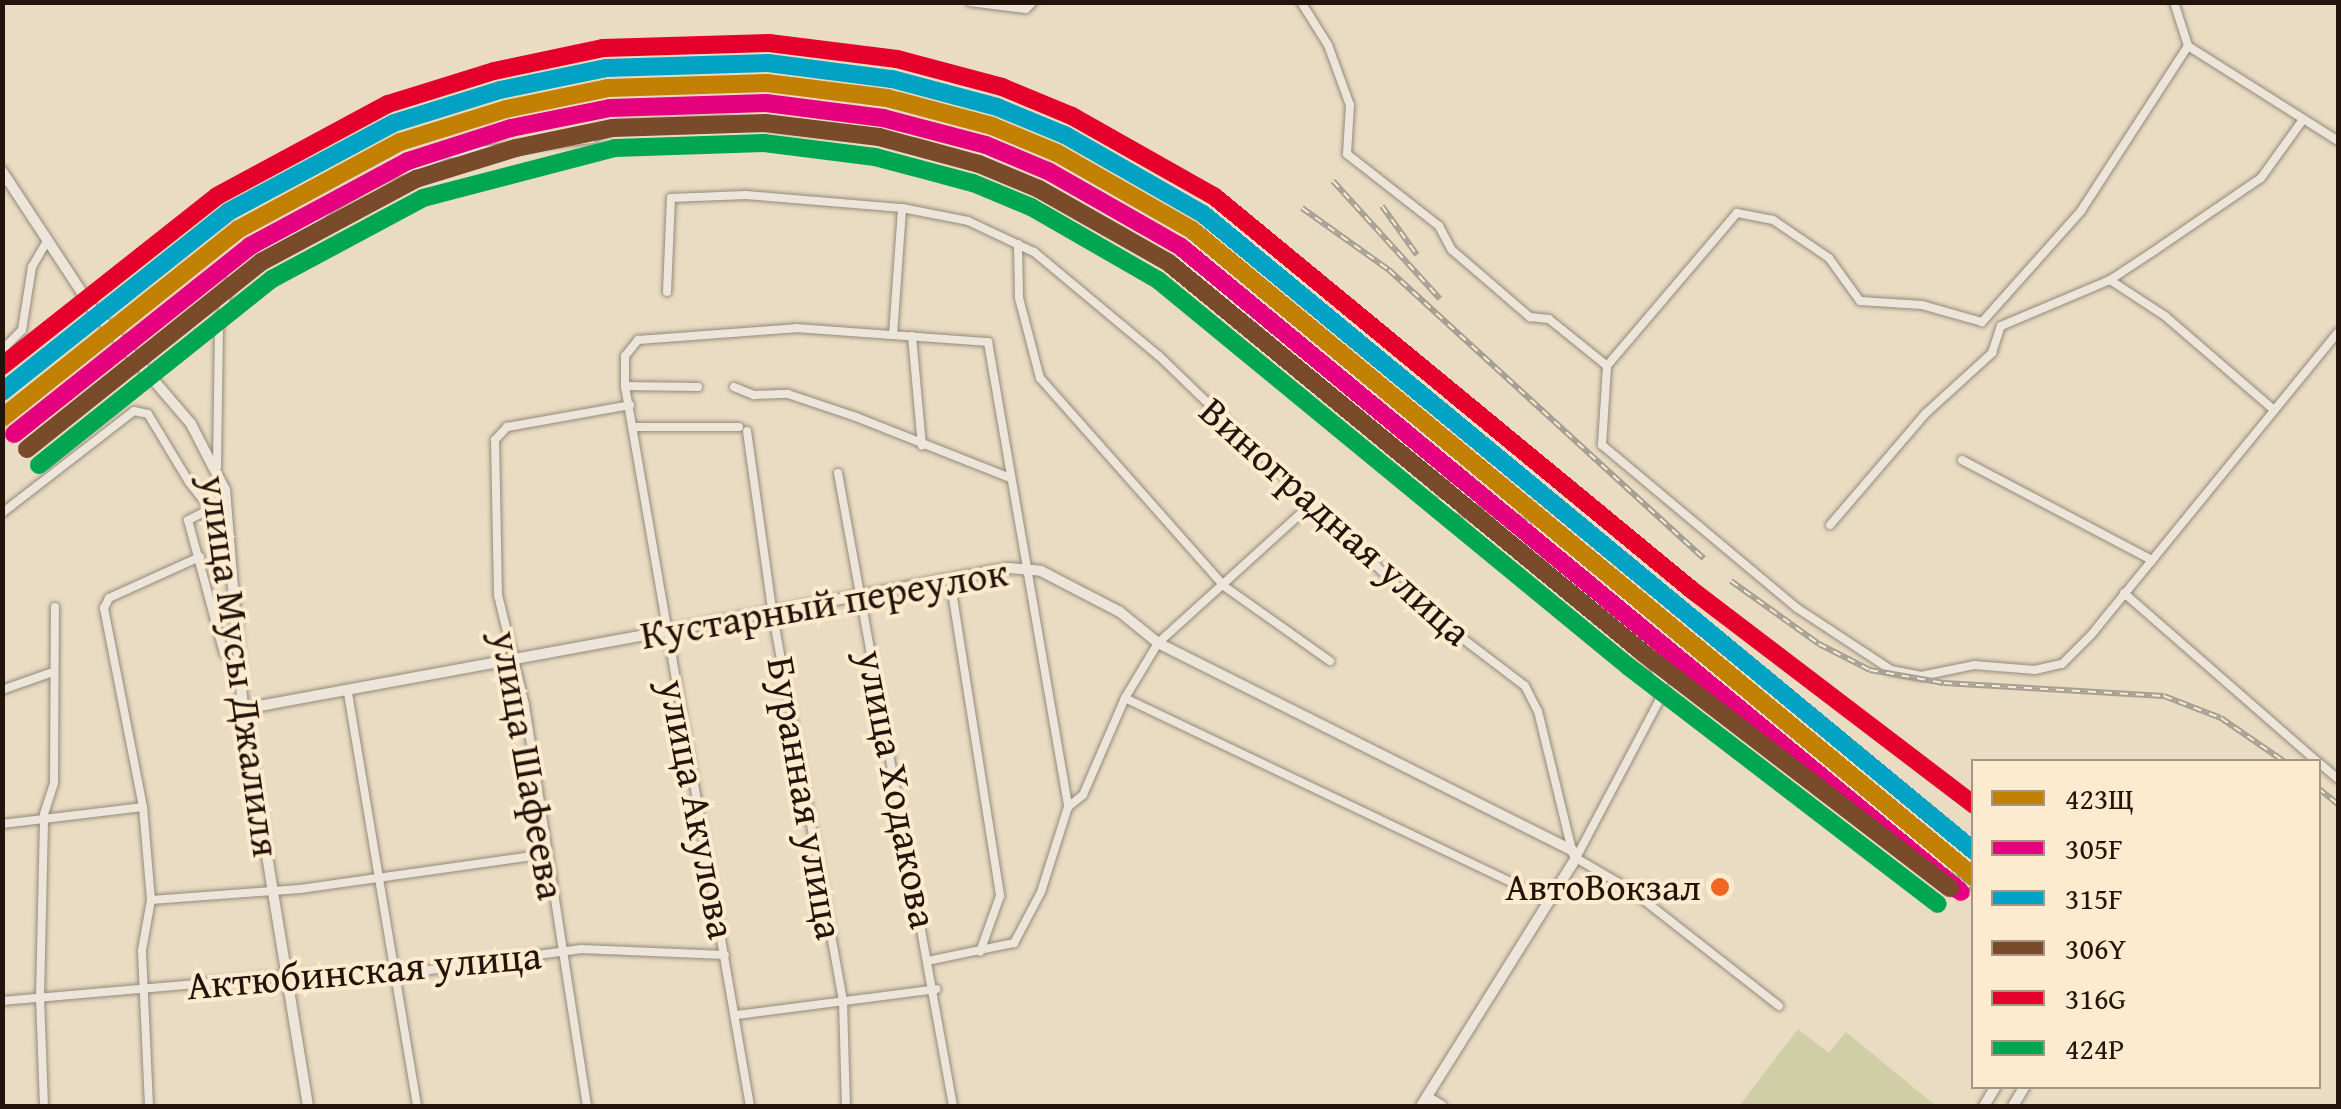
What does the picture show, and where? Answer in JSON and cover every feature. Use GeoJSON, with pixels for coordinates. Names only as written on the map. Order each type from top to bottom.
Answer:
{"type":"FeatureCollection","features":[{"type":"Feature","properties":{"kind":"street"},"geometry":{"type":"LineString","coordinates":[[970,2],[1026,9],[1033,2]]}},
{"type":"Feature","properties":{"kind":"street"},"geometry":{"type":"LineString","coordinates":[[1301,2],[1328,45],[1350,105],[1347,154],[1439,226],[1452,250],[1530,316],[1548,318],[1608,366]]}},
{"type":"Feature","properties":{"kind":"street"},"geometry":{"type":"LineString","coordinates":[[2174,2],[2188,46],[2338,141]]}},
{"type":"Feature","properties":{"kind":"street"},"geometry":{"type":"LineString","coordinates":[[1982,322],[2082,211],[2188,46]]}},
{"type":"Feature","properties":{"kind":"street"},"geometry":{"type":"LineString","coordinates":[[2302,121],[2261,178],[2110,280],[2001,326],[1922,304],[1860,301],[1829,258],[1773,220],[1737,212],[1713,248],[1608,366],[1602,445],[1797,608],[1891,670],[1921,676],[1974,665],[2015,672],[2050,668],[2091,635],[2338,332]]}},
{"type":"Feature","properties":{"kind":"street"},"geometry":{"type":"LineString","coordinates":[[217,467],[219,325],[232,274],[369,184],[450,154],[591,138],[637,124],[786,123],[834,132]]}},
{"type":"Feature","properties":{"kind":"street","name":"улица Мусы Джалиля"},"geometry":{"type":"LineString","coordinates":[[2,171],[46,243],[191,424],[217,467],[226,516],[244,709],[308,1106]]}},
{"type":"Feature","properties":{"kind":"street","name":"Виноградная улица"},"geometry":{"type":"LineString","coordinates":[[667,292],[671,198],[746,195],[902,208],[968,220],[1018,244],[1159,356],[1309,506],[1412,600],[1525,686],[1538,711],[1574,854]]}},
{"type":"Feature","properties":{"kind":"street"},"geometry":{"type":"LineString","coordinates":[[902,208],[893,335],[988,342],[1068,806],[1041,892],[1014,944],[932,960]]}},
{"type":"Feature","properties":{"kind":"street"},"geometry":{"type":"LineString","coordinates":[[2,350],[22,330],[32,267],[46,243]]}},
{"type":"Feature","properties":{"kind":"street"},"geometry":{"type":"LineString","coordinates":[[1018,244],[1019,298],[1040,378],[1224,586],[1330,661]]}},
{"type":"Feature","properties":{"kind":"street"},"geometry":{"type":"LineString","coordinates":[[2110,280],[2178,327],[2274,410]]}},
{"type":"Feature","properties":{"kind":"street"},"geometry":{"type":"LineString","coordinates":[[1830,525],[1924,414],[1992,353],[2001,326]]}},
{"type":"Feature","properties":{"kind":"street","name":"улица Акулова"},"geometry":{"type":"LineString","coordinates":[[750,1106],[737,1016],[664,629],[635,427],[625,386],[625,356],[638,340],[796,328],[893,335]]}},
{"type":"Feature","properties":{"kind":"street"},"geometry":{"type":"LineString","coordinates":[[912,336],[922,446]]}},
{"type":"Feature","properties":{"kind":"street"},"geometry":{"type":"LineString","coordinates":[[625,386],[698,387]]}},
{"type":"Feature","properties":{"kind":"street"},"geometry":{"type":"LineString","coordinates":[[734,387],[754,395],[788,394],[1010,478]]}},
{"type":"Feature","properties":{"kind":"street","name":"улица Шафеева"},"geometry":{"type":"LineString","coordinates":[[587,1106],[547,854],[498,595],[496,440],[506,427],[630,406]]}},
{"type":"Feature","properties":{"kind":"street"},"geometry":{"type":"LineString","coordinates":[[2,513],[134,411],[148,414],[210,509],[226,516]]}},
{"type":"Feature","properties":{"kind":"street","name":"Буранная улица"},"geometry":{"type":"LineString","coordinates":[[635,427],[743,429],[843,1001],[846,1106]]}},
{"type":"Feature","properties":{"kind":"street"},"geometry":{"type":"LineString","coordinates":[[1962,460],[2152,560]]}},
{"type":"Feature","properties":{"kind":"street","name":"улица Ходакова"},"geometry":{"type":"LineString","coordinates":[[838,473],[932,960],[953,1106]]}},
{"type":"Feature","properties":{"kind":"street"},"geometry":{"type":"LineString","coordinates":[[1446,484],[1526,524],[1526,541]]}},
{"type":"Feature","properties":{"kind":"street"},"geometry":{"type":"LineString","coordinates":[[1439,502],[1526,541],[1663,683],[1652,717],[1550,901],[1424,1102],[1442,1106]]}},
{"type":"Feature","properties":{"kind":"street"},"geometry":{"type":"LineString","coordinates":[[1068,806],[1083,795],[1124,698],[1158,643],[1309,506]]}},
{"type":"Feature","properties":{"kind":"street"},"geometry":{"type":"LineString","coordinates":[[210,509],[188,520],[224,652],[238,666]]}},
{"type":"Feature","properties":{"kind":"street"},"geometry":{"type":"LineString","coordinates":[[149,1106],[144,990],[150,900],[143,806],[104,608],[109,598],[200,557]]}},
{"type":"Feature","properties":{"kind":"street","name":"Кустарный переулок"},"geometry":{"type":"LineString","coordinates":[[244,709],[348,693],[664,629],[1029,568],[1092,596],[1158,643],[1574,854]]}},
{"type":"Feature","properties":{"kind":"street"},"geometry":{"type":"LineString","coordinates":[[950,579],[1000,896],[980,952]]}},
{"type":"Feature","properties":{"kind":"street"},"geometry":{"type":"LineString","coordinates":[[2124,593],[2315,759]]}},
{"type":"Feature","properties":{"kind":"street"},"geometry":{"type":"LineString","coordinates":[[44,1106],[40,998],[44,814],[54,783],[50,673],[55,607]]}},
{"type":"Feature","properties":{"kind":"street"},"geometry":{"type":"LineString","coordinates":[[2,690],[50,673]]}},
{"type":"Feature","properties":{"kind":"street"},"geometry":{"type":"LineString","coordinates":[[348,693],[418,1106]]}},
{"type":"Feature","properties":{"kind":"street"},"geometry":{"type":"LineString","coordinates":[[1124,698],[1196,738],[1550,901]]}},
{"type":"Feature","properties":{"kind":"street"},"geometry":{"type":"LineString","coordinates":[[2,824],[44,814],[143,806]]}},
{"type":"Feature","properties":{"kind":"street"},"geometry":{"type":"LineString","coordinates":[[150,900],[274,889],[547,854]]}},
{"type":"Feature","properties":{"kind":"street"},"geometry":{"type":"LineString","coordinates":[[1574,854],[1631,890],[1779,1006]]}},
{"type":"Feature","properties":{"kind":"street","name":"Актюбинская улица"},"geometry":{"type":"LineString","coordinates":[[2,1001],[288,976],[397,974],[613,948],[725,955]]}},
{"type":"Feature","properties":{"kind":"street"},"geometry":{"type":"LineString","coordinates":[[737,1016],[936,989]]}},
{"type":"Feature","properties":{"kind":"shaded area"},"geometry":{"type":"Polygon","coordinates":[[[1798,1029],[1829,1053],[1846,1032],[1936,1106],[1739,1106],[1798,1029]]]}},
{"type":"Feature","properties":{"kind":"railway"},"geometry":{"type":"LineString","coordinates":[[1333,181],[1440,299]]}},
{"type":"Feature","properties":{"kind":"railway"},"geometry":{"type":"LineString","coordinates":[[1382,206],[1417,255]]}},
{"type":"Feature","properties":{"kind":"railway"},"geometry":{"type":"LineString","coordinates":[[1302,208],[1389,270],[1704,559]]}},
{"type":"Feature","properties":{"kind":"railway"},"geometry":{"type":"LineString","coordinates":[[1731,581],[1819,644],[1870,670],[1944,683],[2164,696],[2221,718],[2281,759]]}},
{"type":"Feature","properties":{"kind":"railway"},"geometry":{"type":"LineString","coordinates":[[2321,790],[2338,804]]}},
{"type":"Feature","properties":{"kind":"railway"},"geometry":{"type":"LineString","coordinates":[[1856,812],[1971,888]]}},
{"type":"Feature","properties":{"kind":"transit line","name":"316G"},"geometry":{"type":"LineString","coordinates":[[2,366],[217,196],[388,104],[494,71],[603,48],[769,43],[897,59],[1002,87],[1072,116],[1215,197],[1692,590],[1971,803]]}},
{"type":"Feature","properties":{"kind":"transit line","name":"315F"},"geometry":{"type":"LineString","coordinates":[[2,392],[228,212],[394,123],[500,90],[606,68],[768,63],[892,79],[997,107],[1065,135],[1203,214],[1971,849]]}},
{"type":"Feature","properties":{"kind":"transit line","name":"423Щ"},"geometry":{"type":"LineString","coordinates":[[2,418],[239,229],[400,142],[506,109],[608,88],[767,83],[887,98],[992,126],[1057,153],[1192,230],[1971,875]]}},
{"type":"Feature","properties":{"kind":"transit line","name":"305F"},"geometry":{"type":"LineString","coordinates":[[14,434],[250,246],[408,161],[511,128],[610,108],[766,103],[883,118],[986,145],[1048,171],[1181,247],[1961,892]]}},
{"type":"Feature","properties":{"kind":"transit line","name":"306Y"},"geometry":{"type":"LineString","coordinates":[[27,449],[261,262],[416,179],[516,148],[613,128],[765,123],[879,137],[979,164],[1039,189],[1169,263],[1642,652],[1950,888]]}},
{"type":"Feature","properties":{"kind":"transit line","name":"424Р"},"geometry":{"type":"LineString","coordinates":[[39,465],[272,279],[423,198],[615,148],[764,143],[875,157],[973,183],[1031,207],[1158,280],[1629,667],[1938,904]]}},
{"type":"Feature","properties":{"kind":"place","name":"АвтоВокзал"},"geometry":{"type":"Point","coordinates":[1720,887]}}]}
